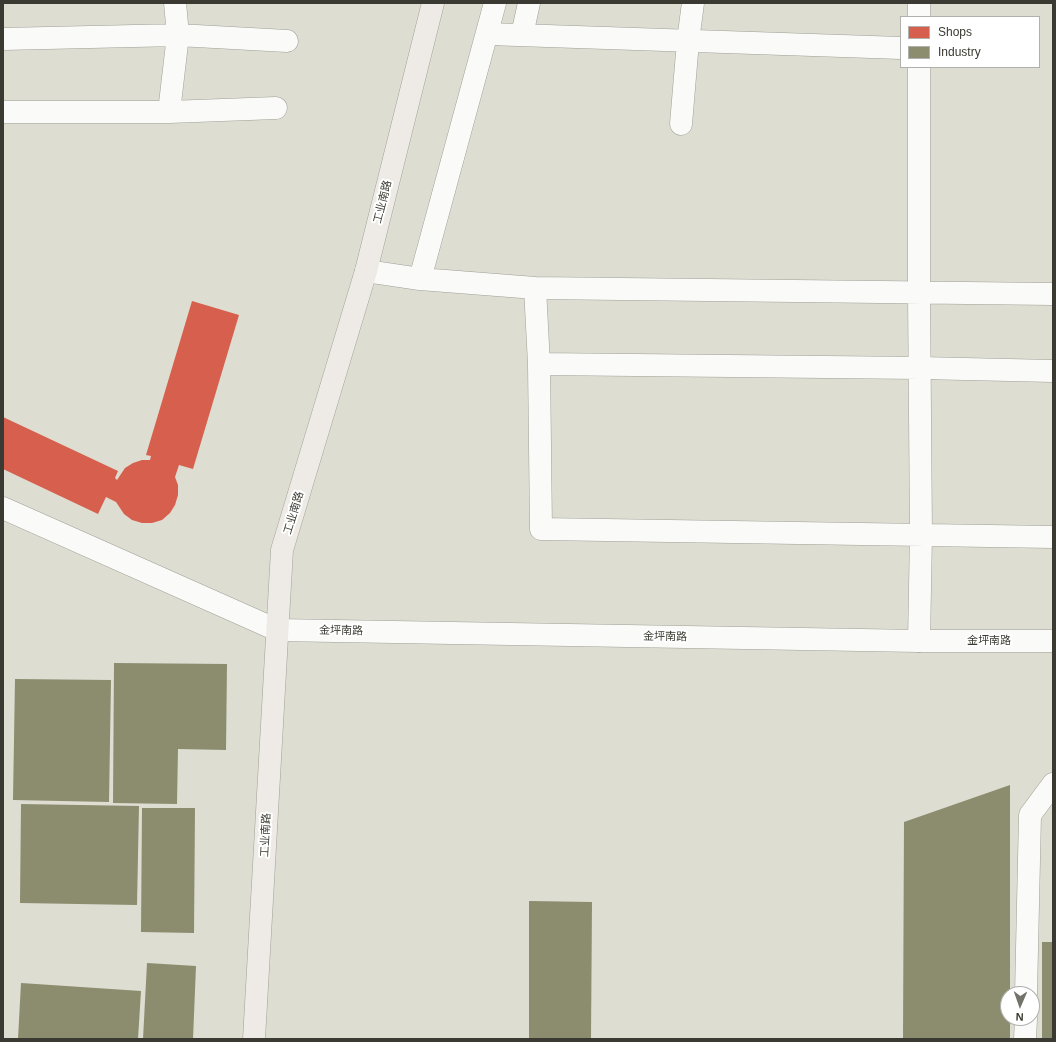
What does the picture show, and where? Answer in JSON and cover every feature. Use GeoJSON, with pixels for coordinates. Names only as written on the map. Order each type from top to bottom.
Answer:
{"type":"FeatureCollection","features":[{"type":"Feature","properties":{"kind":"main road","name":"工业南路"},"geometry":{"type":"LineString","coordinates":[[254,1039],[282,550],[366,271],[433,3]]}},
{"type":"Feature","properties":{"kind":"street"},"geometry":{"type":"LineString","coordinates":[[169,112],[178,35],[175,3]]}},
{"type":"Feature","properties":{"kind":"street"},"geometry":{"type":"LineString","coordinates":[[420,279],[488,34],[495,3]]}},
{"type":"Feature","properties":{"kind":"street"},"geometry":{"type":"LineString","coordinates":[[522,35],[529,3]]}},
{"type":"Feature","properties":{"kind":"street"},"geometry":{"type":"LineString","coordinates":[[681,124],[688,41],[693,3]]}},
{"type":"Feature","properties":{"kind":"street"},"geometry":{"type":"LineString","coordinates":[[919,3],[919,16]]}},
{"type":"Feature","properties":{"kind":"street"},"geometry":{"type":"LineString","coordinates":[[488,34],[900,48]]}},
{"type":"Feature","properties":{"kind":"street"},"geometry":{"type":"LineString","coordinates":[[3,38],[178,35],[287,41]]}},
{"type":"Feature","properties":{"kind":"street"},"geometry":{"type":"LineString","coordinates":[[919,68],[921,535],[919,641]]}},
{"type":"Feature","properties":{"kind":"street"},"geometry":{"type":"LineString","coordinates":[[3,112],[169,112],[276,108]]}},
{"type":"Feature","properties":{"kind":"street"},"geometry":{"type":"LineString","coordinates":[[366,271],[420,279],[535,288],[1053,294]]}},
{"type":"Feature","properties":{"kind":"street"},"geometry":{"type":"LineString","coordinates":[[535,288],[539,364],[541,529],[1053,538]]}},
{"type":"Feature","properties":{"kind":"street"},"geometry":{"type":"LineString","coordinates":[[539,364],[920,368],[1053,372]]}},
{"type":"Feature","properties":{"kind":"street"},"geometry":{"type":"LineString","coordinates":[[3,508],[277,630]]}},
{"type":"Feature","properties":{"kind":"street","name":"金坪南路"},"geometry":{"type":"LineString","coordinates":[[277,630],[919,641],[1053,641]]}},
{"type":"Feature","properties":{"kind":"street"},"geometry":{"type":"LineString","coordinates":[[1026,986],[1030,815],[1053,784]]}},
{"type":"Feature","properties":{"kind":"street"},"geometry":{"type":"LineString","coordinates":[[1025,1039],[1026,1026]]}},
{"type":"Feature","properties":{"kind":"building: Shops"},"geometry":{"type":"Polygon","coordinates":[[[192,301],[239,315],[193,469],[179,465],[175,477],[178,485],[178,495],[175,505],[170,513],[162,520],[152,523],[142,523],[132,520],[124,514],[116,502],[106,497],[98,514],[3,469],[3,417],[118,471],[115,478],[117,480],[125,468],[133,463],[142,460],[150,460],[151,456],[146,455],[192,301]]]}},
{"type":"Feature","properties":{"kind":"building: Industry"},"geometry":{"type":"Polygon","coordinates":[[[114,663],[227,664],[226,750],[178,749],[177,804],[113,803],[114,663]]]}},
{"type":"Feature","properties":{"kind":"building: Industry"},"geometry":{"type":"Polygon","coordinates":[[[15,679],[111,680],[109,802],[13,800],[15,679]]]}},
{"type":"Feature","properties":{"kind":"building: Industry"},"geometry":{"type":"Polygon","coordinates":[[[1010,785],[1010,986],[1000,986],[1000,1026],[1010,1026],[1010,1039],[903,1039],[904,822],[1010,785]]]}},
{"type":"Feature","properties":{"kind":"building: Industry"},"geometry":{"type":"Polygon","coordinates":[[[21,804],[139,806],[137,905],[20,903],[21,804]]]}},
{"type":"Feature","properties":{"kind":"building: Industry"},"geometry":{"type":"Polygon","coordinates":[[[142,808],[195,808],[194,933],[141,932],[142,808]]]}},
{"type":"Feature","properties":{"kind":"building: Industry"},"geometry":{"type":"Polygon","coordinates":[[[529,901],[592,902],[591,1039],[529,1039],[529,901]]]}},
{"type":"Feature","properties":{"kind":"building: Industry"},"geometry":{"type":"Polygon","coordinates":[[[1042,942],[1053,942],[1053,1039],[1042,1039],[1042,942]]]}},
{"type":"Feature","properties":{"kind":"building: Industry"},"geometry":{"type":"Polygon","coordinates":[[[147,963],[196,966],[193,1039],[143,1039],[147,963]]]}},
{"type":"Feature","properties":{"kind":"building: Industry"},"geometry":{"type":"Polygon","coordinates":[[[21,983],[141,991],[138,1039],[18,1039],[21,983]]]}}]}
